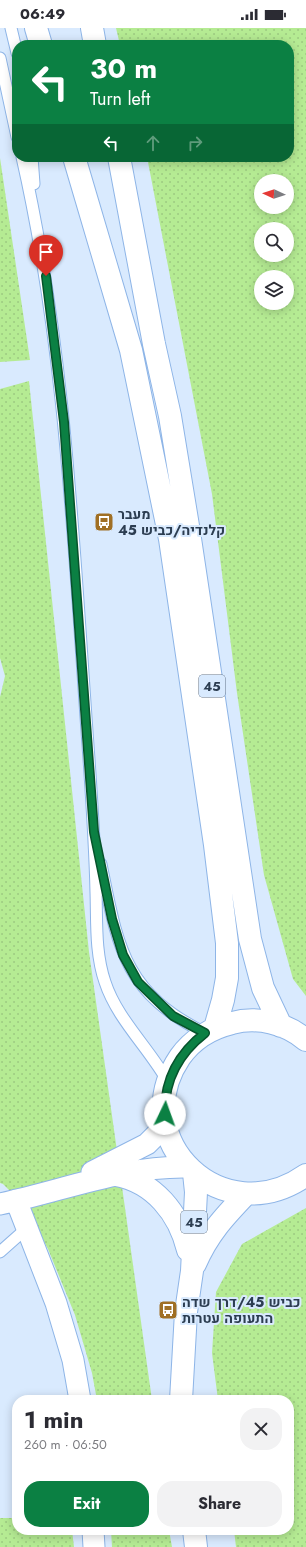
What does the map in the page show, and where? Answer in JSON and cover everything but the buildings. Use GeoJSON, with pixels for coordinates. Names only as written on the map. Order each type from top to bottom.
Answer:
{"type":"FeatureCollection","features":[{"type":"Feature","properties":{"kind":"highway"},"geometry":{"type":"LineString","coordinates":[[36,28],[40,40]]}},
{"type":"Feature","properties":{"kind":"highway"},"geometry":{"type":"LineString","coordinates":[[92,28],[94,40]]}},
{"type":"Feature","properties":{"kind":"highway","name":"45"},"geometry":{"type":"LineString","coordinates":[[75,162],[131,350],[170,539],[215,845],[227,943],[227,978],[223,1000],[210,1031]]}},
{"type":"Feature","properties":{"kind":"highway","name":"45"},"geometry":{"type":"LineString","coordinates":[[120,162],[154,344],[170,416],[189,532],[250,939],[263,988],[281,1026]]}},
{"type":"Feature","properties":{"kind":"highway","name":"45"},"geometry":{"type":"LineString","coordinates":[[306,1040],[281,1026],[265,1021],[248,1020],[231,1023],[210,1031],[189,1046],[176,1063],[168,1082],[164,1104],[166,1125],[174,1147],[191,1170],[213,1186],[235,1193],[246,1194],[272,1192],[284,1188],[306,1175]]}},
{"type":"Feature","properties":{"kind":"highway","name":"45"},"geometry":{"type":"LineString","coordinates":[[181,1395],[186,1312],[192,1271],[196,1192],[191,1170]]}},
{"type":"Feature","properties":{"kind":"highway"},"geometry":{"type":"LineString","coordinates":[[116,1175],[140,1182],[164,1201],[184,1233],[192,1271]]}},
{"type":"Feature","properties":{"kind":"highway","name":"45"},"geometry":{"type":"LineString","coordinates":[[192,1271],[203,1244],[213,1229],[246,1194]]}},
{"type":"Feature","properties":{"kind":"highway"},"geometry":{"type":"LineString","coordinates":[[195,1535],[196,1547]]}},
{"type":"Feature","properties":{"kind":"street"},"geometry":{"type":"LineString","coordinates":[[65,1186],[147,1144],[166,1125]]}},
{"type":"Feature","properties":{"kind":"street"},"geometry":{"type":"LineString","coordinates":[[79,1395],[73,1360],[56,1303],[27,1228],[8,1202],[65,1186],[152,1168],[191,1170]]}},
{"type":"Feature","properties":{"kind":"street"},"geometry":{"type":"LineString","coordinates":[[93,1535],[94,1547]]}},
{"type":"Feature","properties":{"kind":"lane"},"geometry":{"type":"LineString","coordinates":[[11,28],[14,40]]}},
{"type":"Feature","properties":{"kind":"lane"},"geometry":{"type":"LineString","coordinates":[[0,59],[12,114]]}},
{"type":"Feature","properties":{"kind":"lane"},"geometry":{"type":"LineString","coordinates":[[23,162],[36,219],[57,356],[64,422],[94,832],[100,967],[105,984],[126,1021],[156,1061],[168,1082]]}},
{"type":"Feature","properties":{"kind":"lane"},"geometry":{"type":"LineString","coordinates":[[32,162],[36,219]]}},
{"type":"Feature","properties":{"kind":"lane"},"geometry":{"type":"LineString","coordinates":[[94,832],[112,919],[123,955],[138,982],[173,1016],[210,1031]]}},
{"type":"Feature","properties":{"kind":"lane"},"geometry":{"type":"LineString","coordinates":[[0,1252],[27,1228]]}},
{"type":"Feature","properties":{"kind":"green space"},"geometry":{"type":"Polygon","coordinates":[[[116,28],[306,28],[306,996],[293,979],[264,875],[237,693],[212,494],[148,162],[294,162],[294,40],[119,40],[116,28]]]}},
{"type":"Feature","properties":{"kind":"green space"},"geometry":{"type":"Polygon","coordinates":[[[0,158],[30,360],[0,362],[0,158]]]}},
{"type":"Feature","properties":{"kind":"green space"},"geometry":{"type":"Polygon","coordinates":[[[29,381],[89,952],[151,1395],[96,1395],[92,1373],[75,1315],[48,1249],[24,1205],[3,1184],[0,1183],[0,697],[5,676],[0,658],[0,389],[29,381]]]}},
{"type":"Feature","properties":{"kind":"green space"},"geometry":{"type":"Polygon","coordinates":[[[306,1208],[306,1547],[236,1547],[235,1535],[294,1535],[294,1395],[217,1395],[212,1353],[216,1292],[242,1244],[306,1208]]]}},
{"type":"Feature","properties":{"kind":"green space"},"geometry":{"type":"Polygon","coordinates":[[[0,1518],[12,1518],[12,1535],[73,1535],[74,1547],[0,1547],[0,1518]]]}},
{"type":"Feature","properties":{"kind":"green space"},"geometry":{"type":"Polygon","coordinates":[[[111,1535],[170,1535],[172,1547],[112,1547],[111,1535]]]}},
{"type":"Feature","properties":{"kind":"place","name":"מעבר קלנדיה/כביש 45"},"geometry":{"type":"Point","coordinates":[104,522]}},
{"type":"Feature","properties":{"kind":"place","name":"כביש 45/דרך שדה התעופה עטרות"},"geometry":{"type":"Point","coordinates":[168,1310]}},
{"type":"Feature","properties":{"kind":"route"},"geometry":{"type":"LineString","coordinates":[[46,276],[58,363],[64,422],[94,832],[112,919],[123,955],[138,982],[173,1016],[205,1033],[189,1046],[176,1063],[168,1082],[164,1104],[165,1114]]}}]}
